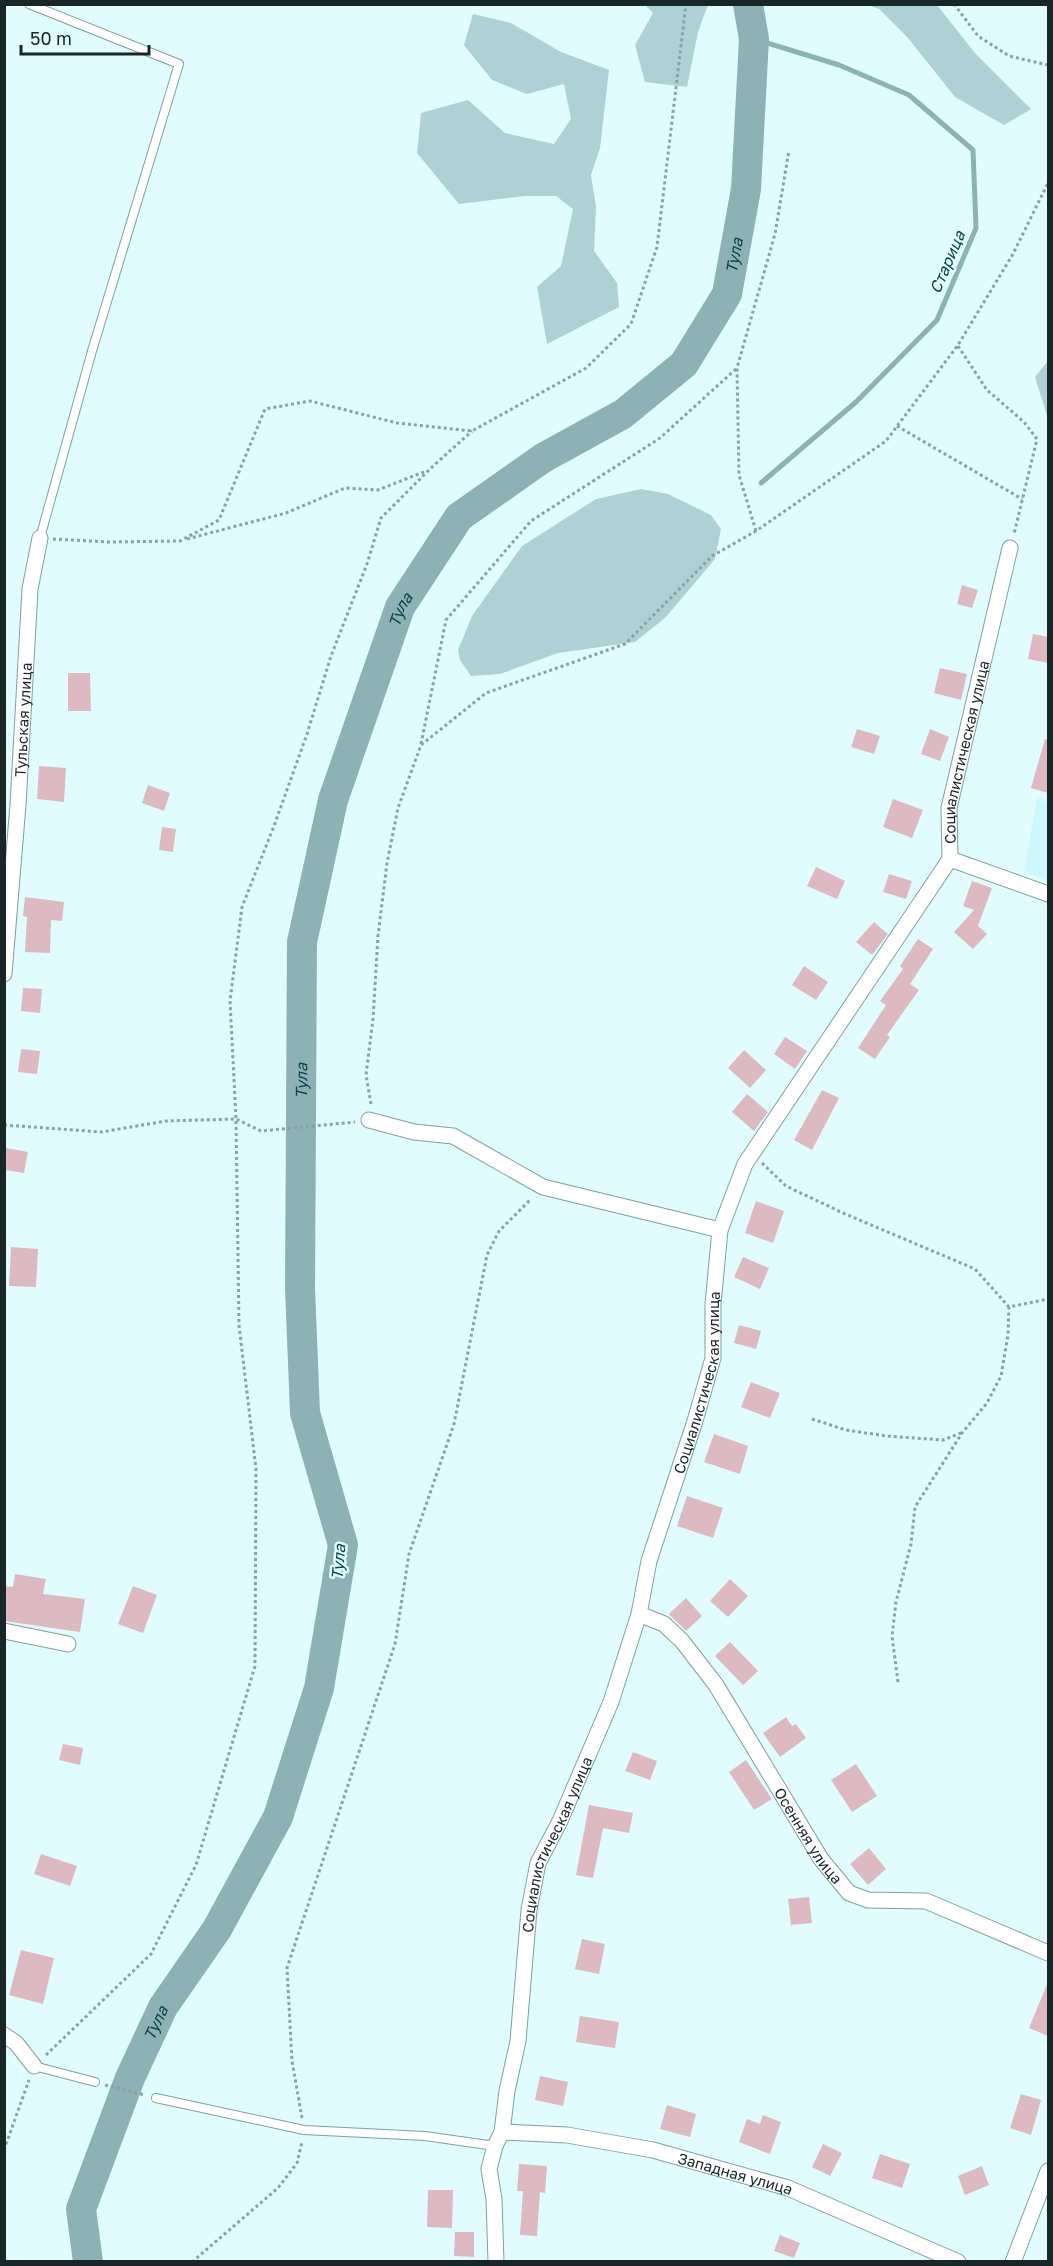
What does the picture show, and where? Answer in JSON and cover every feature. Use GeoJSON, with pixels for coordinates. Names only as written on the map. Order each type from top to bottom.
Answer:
{"type":"FeatureCollection","features":[{"type":"Feature","properties":{"kind":"street","name":"Тульская улица"},"geometry":{"type":"LineString","coordinates":[[4,974],[18,805],[30,589],[40,538]]}},
{"type":"Feature","properties":{"kind":"street","name":"Социалистическая улица"},"geometry":{"type":"LineString","coordinates":[[496,2262],[494,2199],[489,2169],[495,2146],[502,2132],[507,2091],[518,2041],[529,1910],[538,1863],[560,1821],[611,1702],[639,1614],[649,1561],[695,1421],[713,1358],[713,1304],[720,1230],[745,1164],[950,859],[950,808],[1010,548]]}},
{"type":"Feature","properties":{"kind":"street"},"geometry":{"type":"LineString","coordinates":[[950,859],[1048,894]]}},
{"type":"Feature","properties":{"kind":"street"},"geometry":{"type":"LineString","coordinates":[[369,1120],[414,1132],[453,1136],[543,1187],[720,1230]]}},
{"type":"Feature","properties":{"kind":"street","name":"Осенняя улица"},"geometry":{"type":"LineString","coordinates":[[639,1614],[664,1624],[682,1641],[716,1685],[821,1859],[849,1893],[868,1900],[926,1901],[1048,1953]]}},
{"type":"Feature","properties":{"kind":"street"},"geometry":{"type":"LineString","coordinates":[[4,1631],[69,1644]]}},
{"type":"Feature","properties":{"kind":"street"},"geometry":{"type":"LineString","coordinates":[[4,2035],[16,2043],[34,2066]]}},
{"type":"Feature","properties":{"kind":"street","name":"Западная улица"},"geometry":{"type":"LineString","coordinates":[[502,2132],[567,2135],[653,2150],[788,2188],[958,2262]]}},
{"type":"Feature","properties":{"kind":"street"},"geometry":{"type":"LineString","coordinates":[[1013,2262],[1048,2171]]}},
{"type":"Feature","properties":{"kind":"lane"},"geometry":{"type":"LineString","coordinates":[[29,4],[179,64],[92,351],[40,538]]}},
{"type":"Feature","properties":{"kind":"lane"},"geometry":{"type":"LineString","coordinates":[[34,2066],[95,2082]]}},
{"type":"Feature","properties":{"kind":"lane"},"geometry":{"type":"LineString","coordinates":[[156,2098],[304,2130],[425,2136],[495,2146]]}},
{"type":"Feature","properties":{"kind":"path"},"geometry":{"type":"LineString","coordinates":[[4,2150],[34,2066],[152,1954],[196,1866],[255,1666],[256,1469],[240,1325],[236,1119],[230,1001],[242,907],[292,775],[332,656],[367,564],[381,518],[472,431],[586,368],[631,324],[657,247],[686,4]]}},
{"type":"Feature","properties":{"kind":"path"},"geometry":{"type":"LineString","coordinates":[[954,4],[978,36],[1009,56],[1048,64]]}},
{"type":"Feature","properties":{"kind":"path"},"geometry":{"type":"LineString","coordinates":[[756,531],[739,475],[737,368],[775,234],[789,150]]}},
{"type":"Feature","properties":{"kind":"path"},"geometry":{"type":"LineString","coordinates":[[421,745],[486,693],[625,644],[712,556],[756,531],[886,441],[958,345],[1012,254],[1048,183]]}},
{"type":"Feature","properties":{"kind":"path"},"geometry":{"type":"LineString","coordinates":[[958,345],[987,390],[1024,422],[1037,439],[1010,548]]}},
{"type":"Feature","properties":{"kind":"path"},"geometry":{"type":"LineString","coordinates":[[369,1120],[372,1101],[366,1075],[387,863],[398,808],[421,745],[446,620],[531,521],[660,438],[737,368]]}},
{"type":"Feature","properties":{"kind":"path"},"geometry":{"type":"LineString","coordinates":[[180,541],[219,520],[265,409],[310,401],[398,423],[472,431]]}},
{"type":"Feature","properties":{"kind":"path"},"geometry":{"type":"LineString","coordinates":[[897,426],[1023,498]]}},
{"type":"Feature","properties":{"kind":"path"},"geometry":{"type":"LineString","coordinates":[[40,538],[109,542],[180,541],[286,513],[345,488],[378,490],[430,469]]}},
{"type":"Feature","properties":{"kind":"path"},"geometry":{"type":"LineString","coordinates":[[4,1125],[102,1132],[166,1120],[236,1119],[261,1131],[346,1122]]}},
{"type":"Feature","properties":{"kind":"path"},"geometry":{"type":"LineString","coordinates":[[752,1154],[786,1186],[975,1269],[1009,1307],[1008,1335],[1000,1376],[987,1403],[962,1432],[915,1507],[911,1544],[896,1602],[892,1635],[898,1682]]}},
{"type":"Feature","properties":{"kind":"path"},"geometry":{"type":"LineString","coordinates":[[192,2262],[278,2188],[297,2163],[304,2130],[292,2061],[287,1968],[395,1644],[410,1554],[454,1424],[487,1255],[499,1232],[543,1187]]}},
{"type":"Feature","properties":{"kind":"path"},"geometry":{"type":"LineString","coordinates":[[1009,1307],[1048,1299]]}},
{"type":"Feature","properties":{"kind":"path"},"geometry":{"type":"LineString","coordinates":[[812,1419],[846,1430],[886,1436],[943,1440],[962,1432]]}},
{"type":"Feature","properties":{"kind":"path"},"geometry":{"type":"LineString","coordinates":[[95,2082],[156,2098]]}},
{"type":"Feature","properties":{"kind":"path"},"geometry":{"type":"LineString","coordinates":[[4,2254],[6,2262]]}},
{"type":"Feature","properties":{"kind":"shaded area"},"geometry":{"type":"Polygon","coordinates":[[[645,5],[708,5],[698,32],[687,87],[645,82],[635,45],[653,13],[645,5]]]}},
{"type":"Feature","properties":{"kind":"shaded area"},"geometry":{"type":"Polygon","coordinates":[[[868,5],[937,5],[975,53],[1031,109],[1004,125],[955,97],[908,38],[879,9],[868,5]]]}},
{"type":"Feature","properties":{"kind":"shaded area"},"geometry":{"type":"Polygon","coordinates":[[[473,14],[511,23],[561,52],[609,70],[600,148],[591,175],[596,207],[594,251],[617,283],[619,307],[547,344],[537,287],[561,266],[573,209],[556,196],[525,196],[459,204],[417,153],[421,113],[468,100],[505,133],[554,144],[571,119],[564,84],[527,94],[492,80],[464,45],[473,14]]]}},
{"type":"Feature","properties":{"kind":"shaded area"},"geometry":{"type":"Polygon","coordinates":[[[1048,361],[1048,419],[1035,377],[1048,361]]]}},
{"type":"Feature","properties":{"kind":"shaded area"},"geometry":{"type":"Polygon","coordinates":[[[641,489],[668,494],[711,515],[721,529],[715,559],[665,618],[635,642],[558,653],[500,674],[471,676],[460,660],[458,650],[472,616],[522,546],[596,499],[641,489]]]}},
{"type":"Feature","properties":{"kind":"shaded area"},"geometry":{"type":"Polygon","coordinates":[[[1037,798],[1048,802],[1048,880],[1024,871],[1037,798]]]}},
{"type":"Feature","properties":{"kind":"building"},"geometry":{"type":"Polygon","coordinates":[[[962,585],[978,590],[972,608],[957,604],[962,585]]]}},
{"type":"Feature","properties":{"kind":"building"},"geometry":{"type":"Polygon","coordinates":[[[1033,634],[1048,637],[1048,663],[1028,659],[1033,634]]]}},
{"type":"Feature","properties":{"kind":"building"},"geometry":{"type":"Polygon","coordinates":[[[940,668],[967,674],[961,700],[934,693],[940,668]]]}},
{"type":"Feature","properties":{"kind":"building"},"geometry":{"type":"Polygon","coordinates":[[[68,673],[90,673],[91,711],[68,711],[68,673]]]}},
{"type":"Feature","properties":{"kind":"building"},"geometry":{"type":"Polygon","coordinates":[[[857,729],[880,736],[874,754],[851,747],[857,729]]]}},
{"type":"Feature","properties":{"kind":"building"},"geometry":{"type":"Polygon","coordinates":[[[930,729],[949,737],[940,761],[921,754],[930,729]]]}},
{"type":"Feature","properties":{"kind":"building"},"geometry":{"type":"Polygon","coordinates":[[[1045,739],[1048,740],[1048,793],[1031,788],[1045,739]]]}},
{"type":"Feature","properties":{"kind":"building"},"geometry":{"type":"Polygon","coordinates":[[[39,766],[66,768],[64,802],[37,799],[39,766]]]}},
{"type":"Feature","properties":{"kind":"building"},"geometry":{"type":"Polygon","coordinates":[[[148,785],[170,793],[164,811],[142,803],[148,785]]]}},
{"type":"Feature","properties":{"kind":"building"},"geometry":{"type":"Polygon","coordinates":[[[893,799],[923,810],[912,838],[883,827],[893,799]]]}},
{"type":"Feature","properties":{"kind":"building"},"geometry":{"type":"Polygon","coordinates":[[[162,827],[176,829],[173,852],[159,850],[162,827]]]}},
{"type":"Feature","properties":{"kind":"building"},"geometry":{"type":"Polygon","coordinates":[[[816,867],[845,881],[837,899],[807,886],[816,867]]]}},
{"type":"Feature","properties":{"kind":"building"},"geometry":{"type":"Polygon","coordinates":[[[889,874],[912,881],[906,899],[883,892],[889,874]]]}},
{"type":"Feature","properties":{"kind":"building"},"geometry":{"type":"Polygon","coordinates":[[[972,881],[992,888],[978,926],[987,934],[973,949],[954,932],[974,910],[963,906],[972,881]]]}},
{"type":"Feature","properties":{"kind":"building"},"geometry":{"type":"Polygon","coordinates":[[[25,897],[64,902],[62,921],[51,920],[50,953],[25,952],[27,917],[23,916],[25,897]]]}},
{"type":"Feature","properties":{"kind":"building"},"geometry":{"type":"Polygon","coordinates":[[[874,922],[888,934],[872,955],[856,942],[874,922]]]}},
{"type":"Feature","properties":{"kind":"building"},"geometry":{"type":"Polygon","coordinates":[[[918,939],[933,949],[910,984],[919,990],[887,1035],[890,1037],[875,1059],[858,1048],[886,1005],[880,1001],[903,969],[900,966],[918,939]]]}},
{"type":"Feature","properties":{"kind":"building"},"geometry":{"type":"Polygon","coordinates":[[[804,966],[828,982],[816,1000],[792,985],[804,966]]]}},
{"type":"Feature","properties":{"kind":"building"},"geometry":{"type":"Polygon","coordinates":[[[23,988],[42,989],[40,1013],[21,1011],[23,988]]]}},
{"type":"Feature","properties":{"kind":"building"},"geometry":{"type":"Polygon","coordinates":[[[785,1037],[807,1051],[795,1069],[774,1054],[785,1037]]]}},
{"type":"Feature","properties":{"kind":"building"},"geometry":{"type":"Polygon","coordinates":[[[21,1049],[40,1051],[37,1074],[18,1072],[21,1049]]]}},
{"type":"Feature","properties":{"kind":"building"},"geometry":{"type":"Polygon","coordinates":[[[744,1050],[766,1070],[750,1088],[728,1068],[744,1050]]]}},
{"type":"Feature","properties":{"kind":"building"},"geometry":{"type":"Polygon","coordinates":[[[822,1090],[839,1098],[812,1150],[794,1140],[822,1090]]]}},
{"type":"Feature","properties":{"kind":"building"},"geometry":{"type":"Polygon","coordinates":[[[747,1094],[768,1112],[754,1131],[732,1112],[747,1094]]]}},
{"type":"Feature","properties":{"kind":"building"},"geometry":{"type":"Polygon","coordinates":[[[6,1148],[28,1152],[24,1173],[4,1170],[6,1148]]]}},
{"type":"Feature","properties":{"kind":"building"},"geometry":{"type":"Polygon","coordinates":[[[756,1201],[784,1211],[773,1243],[745,1233],[756,1201]]]}},
{"type":"Feature","properties":{"kind":"building"},"geometry":{"type":"Polygon","coordinates":[[[11,1247],[38,1249],[36,1287],[9,1286],[11,1247]]]}},
{"type":"Feature","properties":{"kind":"building"},"geometry":{"type":"Polygon","coordinates":[[[743,1257],[769,1268],[760,1289],[734,1277],[743,1257]]]}},
{"type":"Feature","properties":{"kind":"building"},"geometry":{"type":"Polygon","coordinates":[[[739,1325],[761,1331],[756,1349],[734,1343],[739,1325]]]}},
{"type":"Feature","properties":{"kind":"building"},"geometry":{"type":"Polygon","coordinates":[[[751,1382],[780,1393],[770,1418],[741,1407],[751,1382]]]}},
{"type":"Feature","properties":{"kind":"building"},"geometry":{"type":"Polygon","coordinates":[[[714,1434],[748,1446],[740,1474],[704,1462],[714,1434]]]}},
{"type":"Feature","properties":{"kind":"building"},"geometry":{"type":"Polygon","coordinates":[[[687,1496],[723,1508],[713,1538],[677,1526],[687,1496]]]}},
{"type":"Feature","properties":{"kind":"building"},"geometry":{"type":"Polygon","coordinates":[[[15,1574],[46,1579],[43,1594],[85,1599],[80,1632],[4,1621],[4,1586],[13,1587],[15,1574]]]}},
{"type":"Feature","properties":{"kind":"building"},"geometry":{"type":"Polygon","coordinates":[[[730,1579],[748,1596],[728,1617],[710,1601],[730,1579]]]}},
{"type":"Feature","properties":{"kind":"building"},"geometry":{"type":"Polygon","coordinates":[[[133,1586],[157,1595],[143,1633],[118,1624],[133,1586]]]}},
{"type":"Feature","properties":{"kind":"building"},"geometry":{"type":"Polygon","coordinates":[[[686,1598],[702,1616],[686,1631],[669,1614],[686,1598]]]}},
{"type":"Feature","properties":{"kind":"building"},"geometry":{"type":"Polygon","coordinates":[[[730,1642],[758,1671],[743,1685],[715,1656],[730,1642]]]}},
{"type":"Feature","properties":{"kind":"building"},"geometry":{"type":"Polygon","coordinates":[[[786,1717],[792,1726],[796,1724],[806,1738],[780,1757],[763,1733],[786,1717]]]}},
{"type":"Feature","properties":{"kind":"building"},"geometry":{"type":"Polygon","coordinates":[[[63,1744],[83,1748],[80,1765],[59,1760],[63,1744]]]}},
{"type":"Feature","properties":{"kind":"building"},"geometry":{"type":"Polygon","coordinates":[[[633,1752],[657,1761],[650,1780],[625,1771],[633,1752]]]}},
{"type":"Feature","properties":{"kind":"building"},"geometry":{"type":"Polygon","coordinates":[[[746,1760],[772,1799],[754,1810],[729,1772],[746,1760]]]}},
{"type":"Feature","properties":{"kind":"building"},"geometry":{"type":"Polygon","coordinates":[[[856,1764],[877,1796],[852,1812],[831,1780],[856,1764]]]}},
{"type":"Feature","properties":{"kind":"building"},"geometry":{"type":"Polygon","coordinates":[[[589,1805],[633,1813],[629,1833],[603,1828],[593,1878],[576,1875],[589,1805]]]}},
{"type":"Feature","properties":{"kind":"building"},"geometry":{"type":"Polygon","coordinates":[[[869,1848],[886,1869],[868,1885],[850,1864],[869,1848]]]}},
{"type":"Feature","properties":{"kind":"building"},"geometry":{"type":"Polygon","coordinates":[[[41,1854],[77,1866],[70,1886],[34,1874],[41,1854]]]}},
{"type":"Feature","properties":{"kind":"building"},"geometry":{"type":"Polygon","coordinates":[[[809,1897],[812,1923],[791,1925],[788,1899],[809,1897]]]}},
{"type":"Feature","properties":{"kind":"building"},"geometry":{"type":"Polygon","coordinates":[[[582,1939],[605,1944],[599,1974],[575,1969],[582,1939]]]}},
{"type":"Feature","properties":{"kind":"building"},"geometry":{"type":"Polygon","coordinates":[[[21,1950],[54,1958],[43,2004],[9,1995],[21,1950]]]}},
{"type":"Feature","properties":{"kind":"building"},"geometry":{"type":"Polygon","coordinates":[[[1048,1982],[1048,2036],[1029,2028],[1048,1982]]]}},
{"type":"Feature","properties":{"kind":"building"},"geometry":{"type":"Polygon","coordinates":[[[580,2016],[619,2022],[615,2048],[576,2042],[580,2016]]]}},
{"type":"Feature","properties":{"kind":"building"},"geometry":{"type":"Polygon","coordinates":[[[540,2076],[568,2082],[563,2106],[535,2100],[540,2076]]]}},
{"type":"Feature","properties":{"kind":"building"},"geometry":{"type":"Polygon","coordinates":[[[1021,2094],[1041,2100],[1031,2135],[1010,2128],[1021,2094]]]}},
{"type":"Feature","properties":{"kind":"building"},"geometry":{"type":"Polygon","coordinates":[[[667,2105],[696,2114],[690,2137],[660,2129],[667,2105]]]}},
{"type":"Feature","properties":{"kind":"building"},"geometry":{"type":"Polygon","coordinates":[[[763,2115],[781,2122],[770,2154],[739,2142],[747,2119],[760,2124],[763,2115]]]}},
{"type":"Feature","properties":{"kind":"building"},"geometry":{"type":"Polygon","coordinates":[[[823,2144],[842,2153],[830,2176],[812,2167],[823,2144]]]}},
{"type":"Feature","properties":{"kind":"building"},"geometry":{"type":"Polygon","coordinates":[[[880,2154],[910,2164],[902,2188],[872,2178],[880,2154]]]}},
{"type":"Feature","properties":{"kind":"building"},"geometry":{"type":"Polygon","coordinates":[[[519,2164],[547,2166],[545,2193],[540,2192],[537,2236],[520,2235],[523,2191],[517,2191],[519,2164]]]}},
{"type":"Feature","properties":{"kind":"building"},"geometry":{"type":"Polygon","coordinates":[[[982,2166],[989,2185],[965,2195],[958,2176],[982,2166]]]}},
{"type":"Feature","properties":{"kind":"building"},"geometry":{"type":"Polygon","coordinates":[[[428,2190],[453,2190],[452,2228],[427,2227],[428,2190]]]}},
{"type":"Feature","properties":{"kind":"building"},"geometry":{"type":"Polygon","coordinates":[[[455,2232],[474,2232],[474,2257],[454,2256],[455,2232]]]}},
{"type":"Feature","properties":{"kind":"building"},"geometry":{"type":"Polygon","coordinates":[[[780,2235],[800,2243],[794,2258],[774,2251],[780,2235]]]}},
{"type":"Feature","properties":{"kind":"waterway","name":"Тула"},"geometry":{"type":"LineString","coordinates":[[88,2262],[81,2209],[130,2078],[163,2007],[217,1929],[278,1817],[319,1688],[343,1545],[305,1413],[300,1288],[302,942],[333,800],[400,607],[459,517],[543,458],[623,414],[684,364],[727,294],[746,189],[754,39],[748,4]]}},
{"type":"Feature","properties":{"kind":"waterway","name":"Старица"},"geometry":{"type":"LineString","coordinates":[[754,39],[839,65],[909,95],[973,150],[976,228],[937,320],[856,402],[761,483]]}}]}
